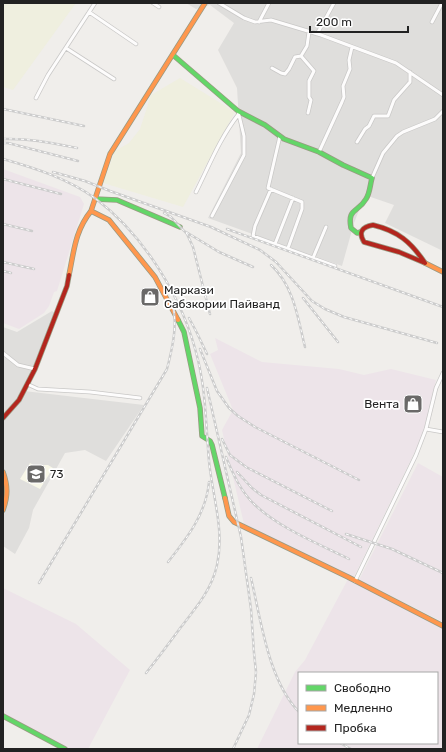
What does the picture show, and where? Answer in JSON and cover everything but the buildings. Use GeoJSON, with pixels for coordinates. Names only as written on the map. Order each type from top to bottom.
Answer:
{"type":"FeatureCollection","features":[{"type":"Feature","properties":{"kind":"street"},"geometry":{"type":"LineString","coordinates":[[36,98],[48,75],[95,3]]}},
{"type":"Feature","properties":{"kind":"street"},"geometry":{"type":"LineString","coordinates":[[152,3],[159,8]]}},
{"type":"Feature","properties":{"kind":"street"},"geometry":{"type":"LineString","coordinates":[[3,418],[18,400],[35,369],[67,286],[78,232],[84,220],[91,211],[102,184],[104,169],[110,154],[206,3]]}},
{"type":"Feature","properties":{"kind":"street"},"geometry":{"type":"LineString","coordinates":[[219,3],[244,18],[259,22],[271,20],[317,34],[396,63],[443,95]]}},
{"type":"Feature","properties":{"kind":"street"},"geometry":{"type":"LineString","coordinates":[[259,22],[269,3]]}},
{"type":"Feature","properties":{"kind":"street"},"geometry":{"type":"LineString","coordinates":[[317,34],[334,3]]}},
{"type":"Feature","properties":{"kind":"street"},"geometry":{"type":"LineString","coordinates":[[432,22],[442,3]]}},
{"type":"Feature","properties":{"kind":"street"},"geometry":{"type":"LineString","coordinates":[[89,12],[136,44]]}},
{"type":"Feature","properties":{"kind":"street"},"geometry":{"type":"LineString","coordinates":[[272,68],[281,74],[285,74],[295,57],[301,56],[307,46],[309,32]]}},
{"type":"Feature","properties":{"kind":"street"},"geometry":{"type":"LineString","coordinates":[[319,152],[344,97],[343,86],[350,69],[349,60],[352,47]]}},
{"type":"Feature","properties":{"kind":"street"},"geometry":{"type":"LineString","coordinates":[[66,48],[114,79]]}},
{"type":"Feature","properties":{"kind":"street"},"geometry":{"type":"LineString","coordinates":[[173,55],[238,113],[265,125],[280,136],[319,152],[372,178]]}},
{"type":"Feature","properties":{"kind":"street"},"geometry":{"type":"LineString","coordinates":[[301,56],[314,71],[309,81],[308,97],[311,100],[308,113]]}},
{"type":"Feature","properties":{"kind":"street"},"geometry":{"type":"LineString","coordinates":[[357,142],[365,129],[369,126],[374,116],[388,116],[394,100],[410,82],[410,72]]}},
{"type":"Feature","properties":{"kind":"street"},"geometry":{"type":"LineString","coordinates":[[361,232],[357,233],[352,228],[350,217],[353,210],[363,204],[383,153],[397,136],[435,119],[443,111]]}},
{"type":"Feature","properties":{"kind":"street"},"geometry":{"type":"LineString","coordinates":[[196,192],[220,144],[238,113]]}},
{"type":"Feature","properties":{"kind":"street"},"geometry":{"type":"LineString","coordinates":[[212,216],[244,154],[244,136],[238,113]]}},
{"type":"Feature","properties":{"kind":"street"},"geometry":{"type":"LineString","coordinates":[[280,136],[268,188],[302,202],[302,209],[288,248]]}},
{"type":"Feature","properties":{"kind":"street"},"geometry":{"type":"LineString","coordinates":[[271,189],[257,222],[253,236],[335,266]]}},
{"type":"Feature","properties":{"kind":"street"},"geometry":{"type":"LineString","coordinates":[[275,244],[293,198]]}},
{"type":"Feature","properties":{"kind":"street"},"geometry":{"type":"LineString","coordinates":[[95,199],[117,200],[180,227]]}},
{"type":"Feature","properties":{"kind":"street"},"geometry":{"type":"LineString","coordinates":[[91,211],[109,220],[155,277],[184,332],[200,408],[200,431],[202,436],[210,441],[212,445],[229,516],[232,520],[443,626]]}},
{"type":"Feature","properties":{"kind":"street"},"geometry":{"type":"LineString","coordinates":[[425,263],[412,244],[406,239],[373,224],[366,226],[361,232],[361,237],[364,242],[399,252],[443,272]]}},
{"type":"Feature","properties":{"kind":"street"},"geometry":{"type":"LineString","coordinates":[[313,258],[326,227]]}},
{"type":"Feature","properties":{"kind":"street"},"geometry":{"type":"LineString","coordinates":[[3,353],[18,365],[35,369]]}},
{"type":"Feature","properties":{"kind":"street"},"geometry":{"type":"LineString","coordinates":[[355,581],[416,455],[426,429],[436,388],[443,373]]}},
{"type":"Feature","properties":{"kind":"street"},"geometry":{"type":"LineString","coordinates":[[27,384],[38,389],[90,392],[140,398]]}},
{"type":"Feature","properties":{"kind":"street"},"geometry":{"type":"LineString","coordinates":[[426,429],[443,432]]}},
{"type":"Feature","properties":{"kind":"street"},"geometry":{"type":"LineString","coordinates":[[3,472],[9,489],[3,510]]}},
{"type":"Feature","properties":{"kind":"street"},"geometry":{"type":"LineString","coordinates":[[3,493],[8,492]]}},
{"type":"Feature","properties":{"kind":"street"},"geometry":{"type":"LineString","coordinates":[[3,716],[65,749]]}},
{"type":"Feature","properties":{"kind":"shaded area"},"geometry":{"type":"Polygon","coordinates":[[[186,3],[443,3],[443,251],[385,223],[394,205],[365,195],[354,223],[342,266],[208,218],[241,153],[237,88],[218,50],[234,23],[210,5],[196,9],[186,3]]]}},
{"type":"Feature","properties":{"kind":"shaded area"},"geometry":{"type":"Polygon","coordinates":[[[3,169],[80,197],[84,204],[57,291],[54,292],[49,306],[44,313],[19,329],[3,323],[3,169]]]}},
{"type":"Feature","properties":{"kind":"shaded area"},"geometry":{"type":"Polygon","coordinates":[[[52,311],[55,313],[24,391],[144,405],[106,461],[85,450],[65,453],[33,510],[29,528],[15,554],[3,546],[3,327],[17,332],[52,311]]]}},
{"type":"Feature","properties":{"kind":"shaded area"},"geometry":{"type":"Polygon","coordinates":[[[215,338],[262,362],[339,369],[364,375],[391,369],[436,380],[422,437],[353,579],[244,524],[222,430],[233,410],[210,354],[218,350],[215,338]]]}},
{"type":"Feature","properties":{"kind":"shaded area","name":"73"},"geometry":{"type":"Polygon","coordinates":[[[30,463],[41,469],[43,465],[48,465],[53,468],[40,489],[20,479],[30,463]]]}},
{"type":"Feature","properties":{"kind":"shaded area"},"geometry":{"type":"Polygon","coordinates":[[[418,463],[443,477],[443,622],[359,580],[418,463]]]}},
{"type":"Feature","properties":{"kind":"shaded area"},"geometry":{"type":"Polygon","coordinates":[[[348,579],[443,628],[443,749],[257,749],[295,672],[305,660],[348,579]]]}},
{"type":"Feature","properties":{"kind":"shaded area"},"geometry":{"type":"Polygon","coordinates":[[[3,588],[76,624],[130,670],[88,749],[69,749],[3,715],[3,588]]]}},
{"type":"Feature","properties":{"kind":"green space"},"geometry":{"type":"Polygon","coordinates":[[[3,3],[76,3],[13,90],[3,87],[3,3]]]}},
{"type":"Feature","properties":{"kind":"green space"},"geometry":{"type":"Polygon","coordinates":[[[180,78],[235,112],[183,207],[103,183],[115,151],[129,143],[140,129],[151,95],[180,78]]]}},
{"type":"Feature","properties":{"kind":"railway"},"geometry":{"type":"LineString","coordinates":[[3,109],[84,126]]}},
{"type":"Feature","properties":{"kind":"railway"},"geometry":{"type":"LineString","coordinates":[[3,139],[31,140],[77,148]]}},
{"type":"Feature","properties":{"kind":"railway"},"geometry":{"type":"LineString","coordinates":[[3,143],[78,161]]}},
{"type":"Feature","properties":{"kind":"railway"},"geometry":{"type":"LineString","coordinates":[[3,159],[39,170],[63,180],[86,192],[114,214],[131,231],[160,271],[172,292],[192,337],[201,372],[209,461],[219,526],[219,552],[215,574],[203,598],[146,673]]}},
{"type":"Feature","properties":{"kind":"railway"},"geometry":{"type":"LineString","coordinates":[[53,172],[85,181],[211,227],[260,250],[276,262],[312,301],[325,309],[344,317],[437,343]]}},
{"type":"Feature","properties":{"kind":"railway"},"geometry":{"type":"LineString","coordinates":[[3,179],[61,194]]}},
{"type":"Feature","properties":{"kind":"railway"},"geometry":{"type":"LineString","coordinates":[[164,213],[171,217],[187,234],[193,247],[210,314]]}},
{"type":"Feature","properties":{"kind":"railway"},"geometry":{"type":"LineString","coordinates":[[3,224],[32,231]]}},
{"type":"Feature","properties":{"kind":"railway"},"geometry":{"type":"LineString","coordinates":[[227,229],[443,307]]}},
{"type":"Feature","properties":{"kind":"railway"},"geometry":{"type":"LineString","coordinates":[[186,232],[219,252],[253,267]]}},
{"type":"Feature","properties":{"kind":"railway"},"geometry":{"type":"LineString","coordinates":[[3,262],[34,269]]}},
{"type":"Feature","properties":{"kind":"railway"},"geometry":{"type":"LineString","coordinates":[[271,265],[279,273],[290,293],[305,347]]}},
{"type":"Feature","properties":{"kind":"railway"},"geometry":{"type":"LineString","coordinates":[[3,271],[11,273]]}},
{"type":"Feature","properties":{"kind":"railway"},"geometry":{"type":"LineString","coordinates":[[303,298],[338,342]]}},
{"type":"Feature","properties":{"kind":"railway"},"geometry":{"type":"LineString","coordinates":[[39,583],[167,369],[175,326],[172,301]]}},
{"type":"Feature","properties":{"kind":"railway"},"geometry":{"type":"LineString","coordinates":[[189,318],[207,354]]}},
{"type":"Feature","properties":{"kind":"railway"},"geometry":{"type":"LineString","coordinates":[[200,349],[217,391],[229,408],[238,416],[255,427],[359,480]]}},
{"type":"Feature","properties":{"kind":"railway"},"geometry":{"type":"LineString","coordinates":[[207,388],[241,537],[251,609],[256,672],[254,694],[249,715],[233,749]]}},
{"type":"Feature","properties":{"kind":"railway"},"geometry":{"type":"LineString","coordinates":[[222,439],[230,455],[246,467],[332,511]]}},
{"type":"Feature","properties":{"kind":"railway"},"geometry":{"type":"LineString","coordinates":[[226,457],[242,489],[250,500],[265,514],[300,535],[349,559]]}},
{"type":"Feature","properties":{"kind":"railway"},"geometry":{"type":"LineString","coordinates":[[237,472],[261,495],[361,547]]}},
{"type":"Feature","properties":{"kind":"railway"},"geometry":{"type":"LineString","coordinates":[[168,562],[189,535],[200,515],[204,505],[209,482]]}},
{"type":"Feature","properties":{"kind":"railway"},"geometry":{"type":"LineString","coordinates":[[346,534],[392,549],[443,573]]}},
{"type":"Feature","properties":{"kind":"railway"},"geometry":{"type":"LineString","coordinates":[[251,578],[262,630],[273,667],[288,699],[298,711]]}},
{"type":"Feature","properties":{"kind":"railway"},"geometry":{"type":"LineString","coordinates":[[342,744],[351,749]]}},
{"type":"Feature","properties":{"kind":"traffic: fast"},"geometry":{"type":"LineString","coordinates":[[173,55],[238,111],[265,125],[284,139],[319,152],[372,178],[367,197],[354,211],[351,217],[351,228],[357,233],[361,232]]}},
{"type":"Feature","properties":{"kind":"traffic: fast"},"geometry":{"type":"LineString","coordinates":[[95,199],[117,200],[180,227]]}},
{"type":"Feature","properties":{"kind":"traffic: fast"},"geometry":{"type":"LineString","coordinates":[[178,320],[184,332],[200,408],[202,436],[210,441],[212,445],[225,498]]}},
{"type":"Feature","properties":{"kind":"traffic: fast"},"geometry":{"type":"LineString","coordinates":[[3,716],[65,749]]}},
{"type":"Feature","properties":{"kind":"traffic: slow"},"geometry":{"type":"LineString","coordinates":[[91,211],[110,154],[205,3]]}},
{"type":"Feature","properties":{"kind":"traffic: slow"},"geometry":{"type":"LineString","coordinates":[[69,275],[78,234],[91,211],[109,220],[155,277],[178,320]]}},
{"type":"Feature","properties":{"kind":"traffic: slow"},"geometry":{"type":"LineString","coordinates":[[425,263],[443,272]]}},
{"type":"Feature","properties":{"kind":"traffic: slow"},"geometry":{"type":"LineString","coordinates":[[3,472],[7,491],[3,510]]}},
{"type":"Feature","properties":{"kind":"traffic: slow"},"geometry":{"type":"LineString","coordinates":[[225,498],[229,516],[234,522],[348,577],[443,626]]}},
{"type":"Feature","properties":{"kind":"traffic: jam"},"geometry":{"type":"LineString","coordinates":[[373,225],[382,227],[403,238],[409,243],[425,263],[399,252],[364,242],[361,235],[362,230],[373,225]]}},
{"type":"Feature","properties":{"kind":"traffic: jam"},"geometry":{"type":"LineString","coordinates":[[3,418],[19,400],[35,369],[67,286],[69,275]]}},
{"type":"Feature","properties":{"kind":"place","name":"Маркази Сабзкории Пайванд"},"geometry":{"type":"Point","coordinates":[150,297]}},
{"type":"Feature","properties":{"kind":"place","name":"Вента"},"geometry":{"type":"Point","coordinates":[413,404]}},
{"type":"Feature","properties":{"kind":"place","name":"73"},"geometry":{"type":"Point","coordinates":[36,474]}}]}
